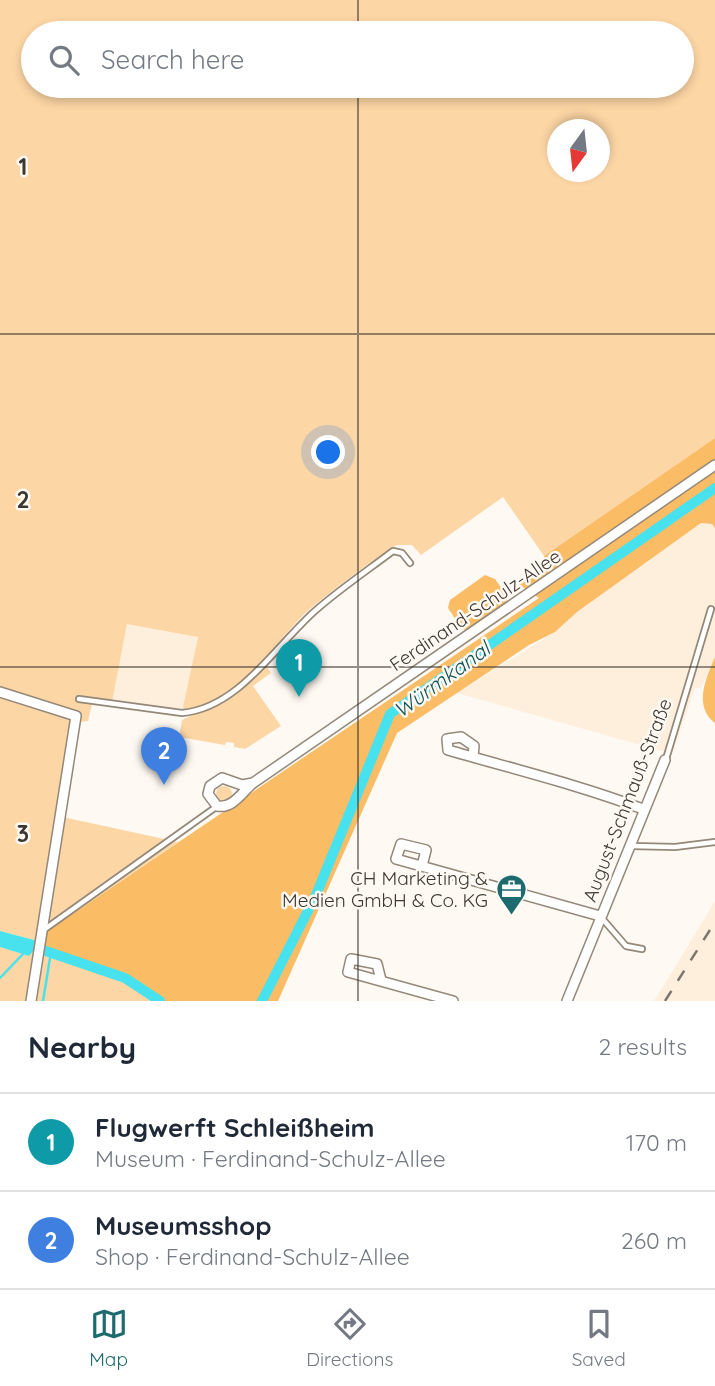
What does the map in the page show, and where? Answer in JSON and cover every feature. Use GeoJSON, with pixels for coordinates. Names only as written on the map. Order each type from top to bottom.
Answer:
{"type":"FeatureCollection","features":[{"type":"Feature","properties":{"kind":"street","name":"Ferdinand-Schulz-Allee"},"geometry":{"type":"LineString","coordinates":[[217,806],[225,807],[234,802],[253,783],[715,465]]}},
{"type":"Feature","properties":{"kind":"street"},"geometry":{"type":"LineString","coordinates":[[0,692],[76,716],[44,934],[31,1001]]}},
{"type":"Feature","properties":{"kind":"street"},"geometry":{"type":"LineString","coordinates":[[472,757],[596,791],[643,809]]}},
{"type":"Feature","properties":{"kind":"street","name":"August-Schmauß-Straße"},"geometry":{"type":"LineString","coordinates":[[567,1001],[628,845],[665,760]]}},
{"type":"Feature","properties":{"kind":"street"},"geometry":{"type":"LineString","coordinates":[[217,806],[208,794],[215,781],[222,779],[242,785],[253,783]]}},
{"type":"Feature","properties":{"kind":"street"},"geometry":{"type":"LineString","coordinates":[[422,866],[600,916]]}},
{"type":"Feature","properties":{"kind":"street"},"geometry":{"type":"LineString","coordinates":[[381,981],[453,1001]]}},
{"type":"Feature","properties":{"kind":"lane"},"geometry":{"type":"LineString","coordinates":[[79,699],[182,713],[198,711],[232,692],[316,610],[393,551],[402,553],[410,563]]}},
{"type":"Feature","properties":{"kind":"lane","name":"August-Schmauß-Straße"},"geometry":{"type":"LineString","coordinates":[[665,760],[711,609]]}},
{"type":"Feature","properties":{"kind":"lane"},"geometry":{"type":"LineString","coordinates":[[44,934],[217,806]]}},
{"type":"Feature","properties":{"kind":"lane"},"geometry":{"type":"LineString","coordinates":[[628,845],[675,847],[715,842]]}},
{"type":"Feature","properties":{"kind":"lane"},"geometry":{"type":"LineString","coordinates":[[600,916],[626,946],[642,949]]}},
{"type":"Feature","properties":{"kind":"shaded area"},"geometry":{"type":"Polygon","coordinates":[[[0,0],[715,0],[715,438],[544,556],[503,497],[421,555],[412,545],[397,545],[311,608],[239,685],[204,705],[183,707],[198,637],[127,624],[112,702],[93,700],[88,721],[73,723],[58,816],[178,842],[34,940],[0,931],[0,0]]]}},
{"type":"Feature","properties":{"kind":"shaded area"},"geometry":{"type":"Polygon","coordinates":[[[715,438],[715,528],[712,524],[701,523],[577,612],[555,632],[529,645],[397,733],[278,1001],[160,1001],[125,978],[77,959],[36,948],[34,940],[539,598],[518,584],[546,562],[544,556],[715,438]]]}},
{"type":"Feature","properties":{"kind":"shaded area"},"geometry":{"type":"Polygon","coordinates":[[[701,523],[712,524],[715,528],[715,657],[701,688],[695,688],[672,754],[457,693],[555,632],[577,612],[701,523]]]}},
{"type":"Feature","properties":{"kind":"shaded area"},"geometry":{"type":"Polygon","coordinates":[[[485,575],[495,579],[508,597],[505,604],[467,630],[462,629],[448,608],[450,600],[485,575]]]}},
{"type":"Feature","properties":{"kind":"shaded area"},"geometry":{"type":"Polygon","coordinates":[[[127,623],[198,636],[184,709],[112,702],[127,623]]]}},
{"type":"Feature","properties":{"kind":"shaded area"},"geometry":{"type":"Polygon","coordinates":[[[715,657],[715,723],[704,708],[703,692],[715,657]]]}},
{"type":"Feature","properties":{"kind":"shaded area"},"geometry":{"type":"Polygon","coordinates":[[[268,663],[267,667],[271,673],[253,686],[281,726],[245,749],[234,747],[234,743],[226,742],[225,745],[179,737],[182,720],[224,701],[268,663]]]}},
{"type":"Feature","properties":{"kind":"shaded area"},"geometry":{"type":"Polygon","coordinates":[[[224,786],[232,794],[224,802],[216,794],[224,786]]]}},
{"type":"Feature","properties":{"kind":"shaded area"},"geometry":{"type":"Polygon","coordinates":[[[715,901],[715,1001],[654,1001],[669,977],[715,901]]]}},
{"type":"Feature","properties":{"kind":"shaded area"},"geometry":{"type":"Polygon","coordinates":[[[0,947],[29,956],[36,948],[69,958],[115,976],[160,1001],[0,1001],[0,947]]]}},
{"type":"Feature","properties":{"kind":"water"},"geometry":{"type":"Polygon","coordinates":[[[0,931],[34,940],[36,948],[29,956],[0,947],[0,931]]]}},
{"type":"Feature","properties":{"kind":"waterway","name":"Würmkanal"},"geometry":{"type":"LineString","coordinates":[[262,1001],[316,895],[390,714],[715,488]]}},
{"type":"Feature","properties":{"kind":"waterway"},"geometry":{"type":"LineString","coordinates":[[34,947],[125,978],[160,1001]]}},
{"type":"Feature","properties":{"kind":"waterway"},"geometry":{"type":"LineString","coordinates":[[43,1001],[51,952]]}},
{"type":"Feature","properties":{"kind":"waterway"},"geometry":{"type":"LineString","coordinates":[[0,978],[24,953]]}},
{"type":"Feature","properties":{"kind":"railway"},"geometry":{"type":"LineString","coordinates":[[665,1001],[715,922]]}},
{"type":"Feature","properties":{"kind":"place","name":"Flugwerft Schleißheim"},"geometry":{"type":"Point","coordinates":[299,697]}},
{"type":"Feature","properties":{"kind":"place","name":"Museumsshop"},"geometry":{"type":"Point","coordinates":[164,785]}},
{"type":"Feature","properties":{"kind":"place","name":"CH Marketing & Medien GmbH & Co. KG"},"geometry":{"type":"Point","coordinates":[511,916]}}]}
